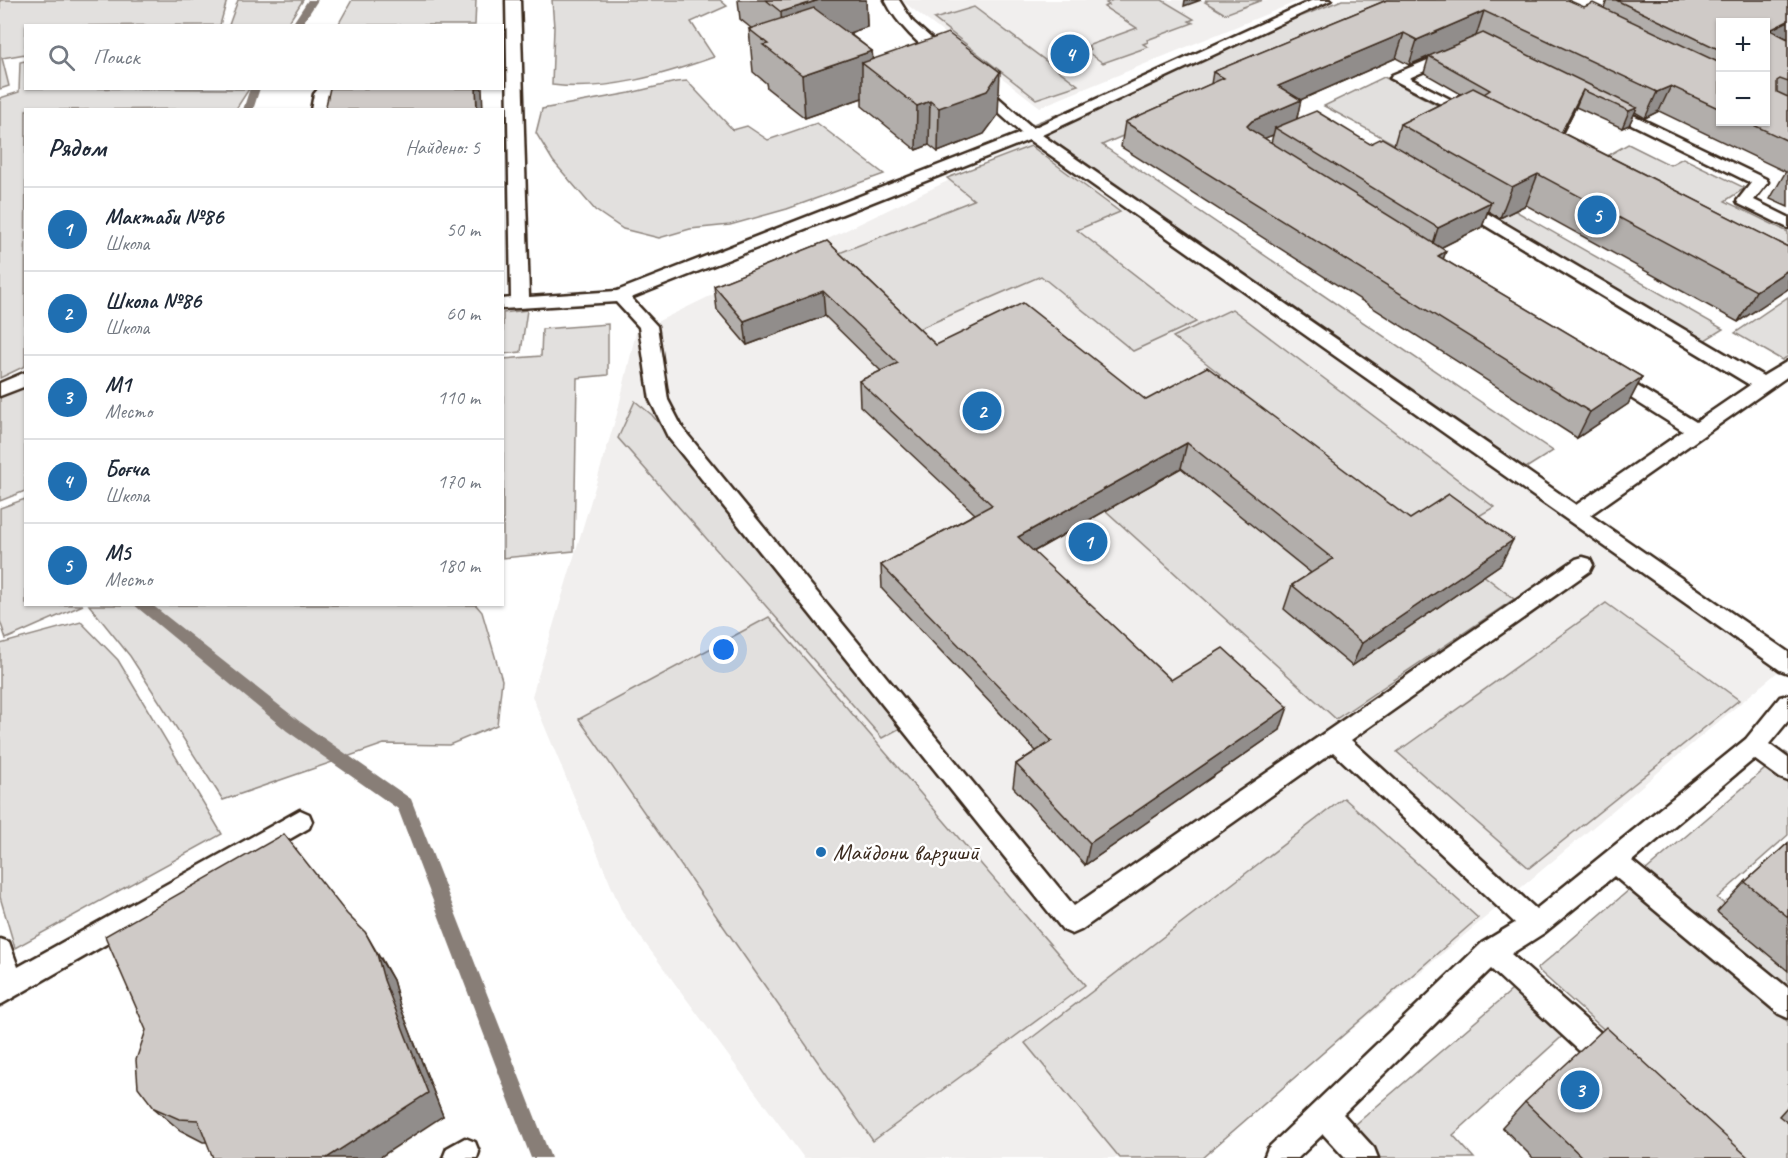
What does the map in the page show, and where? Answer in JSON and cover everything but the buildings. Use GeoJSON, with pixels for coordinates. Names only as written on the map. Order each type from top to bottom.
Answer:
{"type":"FeatureCollection","features":[{"type":"Feature","properties":{"kind":"lane"},"geometry":{"type":"LineString","coordinates":[[513,0],[509,55],[511,278],[520,302]]}},
{"type":"Feature","properties":{"kind":"lane"},"geometry":{"type":"LineString","coordinates":[[892,0],[896,9],[918,34],[953,65]]}},
{"type":"Feature","properties":{"kind":"lane"},"geometry":{"type":"LineString","coordinates":[[504,304],[620,296],[1031,134],[1324,0]]}},
{"type":"Feature","properties":{"kind":"lane"},"geometry":{"type":"LineString","coordinates":[[1467,46],[1397,78],[1479,120]]}},
{"type":"Feature","properties":{"kind":"lane"},"geometry":{"type":"LineString","coordinates":[[970,80],[1031,134],[1788,664]]}},
{"type":"Feature","properties":{"kind":"lane"},"geometry":{"type":"LineString","coordinates":[[318,108],[321,94],[326,90]]}},
{"type":"Feature","properties":{"kind":"lane"},"geometry":{"type":"LineString","coordinates":[[1593,99],[1760,182],[1745,201],[1788,223]]}},
{"type":"Feature","properties":{"kind":"lane"},"geometry":{"type":"LineString","coordinates":[[1445,195],[1763,384]]}},
{"type":"Feature","properties":{"kind":"lane"},"geometry":{"type":"LineString","coordinates":[[620,296],[648,326],[659,400],[675,432],[1072,922],[1583,566]]}},
{"type":"Feature","properties":{"kind":"lane"},"geometry":{"type":"LineString","coordinates":[[1576,515],[1788,367]]}},
{"type":"Feature","properties":{"kind":"lane"},"geometry":{"type":"LineString","coordinates":[[1596,368],[1697,431]]}},
{"type":"Feature","properties":{"kind":"lane"},"geometry":{"type":"LineString","coordinates":[[0,390],[24,379]]}},
{"type":"Feature","properties":{"kind":"lane"},"geometry":{"type":"LineString","coordinates":[[1278,1158],[1491,952],[1534,925],[1754,746],[1788,704]]}},
{"type":"Feature","properties":{"kind":"lane"},"geometry":{"type":"LineString","coordinates":[[1334,739],[1534,925]]}},
{"type":"Feature","properties":{"kind":"lane"},"geometry":{"type":"LineString","coordinates":[[1754,746],[1788,771]]}},
{"type":"Feature","properties":{"kind":"lane"},"geometry":{"type":"LineString","coordinates":[[0,951],[5,989],[300,821]]}},
{"type":"Feature","properties":{"kind":"lane"},"geometry":{"type":"LineString","coordinates":[[1613,860],[1788,1005]]}},
{"type":"Feature","properties":{"kind":"lane"},"geometry":{"type":"LineString","coordinates":[[1491,952],[1631,1079]]}},
{"type":"Feature","properties":{"kind":"lane"},"geometry":{"type":"LineString","coordinates":[[1325,1115],[1364,1158]]}},
{"type":"Feature","properties":{"kind":"shaded area"},"geometry":{"type":"Polygon","coordinates":[[[0,0],[227,0],[220,24],[24,24],[24,54],[2,58],[9,86],[0,89],[0,0]]]}},
{"type":"Feature","properties":{"kind":"shaded area"},"geometry":{"type":"Polygon","coordinates":[[[238,0],[303,0],[288,24],[229,24],[238,0]]]}},
{"type":"Feature","properties":{"kind":"shaded area"},"geometry":{"type":"Polygon","coordinates":[[[352,0],[476,0],[475,24],[339,24],[352,0]]]}},
{"type":"Feature","properties":{"kind":"shaded area"},"geometry":{"type":"Polygon","coordinates":[[[552,0],[720,0],[727,6],[691,22],[714,57],[655,76],[614,84],[572,87],[552,85],[554,27],[552,0]]]}},
{"type":"Feature","properties":{"kind":"shaded area"},"geometry":{"type":"Polygon","coordinates":[[[901,0],[1301,0],[1040,107],[901,0]]]}},
{"type":"Feature","properties":{"kind":"shaded area"},"geometry":{"type":"Polygon","coordinates":[[[1113,0],[1162,0],[1194,19],[1189,21],[1193,23],[1147,40],[1148,42],[1143,44],[1148,47],[1103,63],[1086,51],[1091,49],[1087,46],[1137,28],[1104,7],[1109,5],[1106,3],[1113,0]]]}},
{"type":"Feature","properties":{"kind":"shaded area"},"geometry":{"type":"Polygon","coordinates":[[[1205,0],[1262,0],[1225,14],[1205,0]]]}},
{"type":"Feature","properties":{"kind":"shaded area"},"geometry":{"type":"Polygon","coordinates":[[[1342,0],[1436,0],[1102,145],[1553,451],[1526,468],[1031,125],[1342,0]]]}},
{"type":"Feature","properties":{"kind":"shaded area"},"geometry":{"type":"Polygon","coordinates":[[[974,7],[1078,85],[1036,99],[934,19],[974,7]]]}},
{"type":"Feature","properties":{"kind":"shaded area"},"geometry":{"type":"Polygon","coordinates":[[[24,61],[24,90],[248,90],[237,108],[24,108],[24,366],[0,378],[0,98],[19,92],[20,62],[24,61]]]}},
{"type":"Feature","properties":{"kind":"shaded area"},"geometry":{"type":"Polygon","coordinates":[[[1384,77],[1460,117],[1400,147],[1324,106],[1384,77]]]}},
{"type":"Feature","properties":{"kind":"shaded area"},"geometry":{"type":"Polygon","coordinates":[[[687,81],[733,130],[747,126],[768,140],[817,123],[884,174],[787,209],[730,225],[690,229],[659,238],[623,229],[595,210],[553,161],[536,133],[542,109],[687,81]]]}},
{"type":"Feature","properties":{"kind":"shaded area"},"geometry":{"type":"Polygon","coordinates":[[[1028,142],[1780,670],[1199,1158],[804,1158],[622,912],[532,696],[617,414],[636,332],[1028,142]]]}},
{"type":"Feature","properties":{"kind":"shaded area"},"geometry":{"type":"Polygon","coordinates":[[[1628,144],[1670,165],[1683,158],[1745,188],[1725,201],[1788,232],[1788,274],[1584,169],[1628,144]]]}},
{"type":"Feature","properties":{"kind":"shaded area"},"geometry":{"type":"Polygon","coordinates":[[[1031,146],[1120,212],[1077,230],[1196,322],[1133,351],[1041,276],[909,333],[829,257],[974,200],[947,178],[1031,146]]]}},
{"type":"Feature","properties":{"kind":"shaded area"},"geometry":{"type":"Polygon","coordinates":[[[1405,148],[1723,329],[1702,342],[1384,158],[1405,148]]]}},
{"type":"Feature","properties":{"kind":"shaded area"},"geometry":{"type":"Polygon","coordinates":[[[1788,297],[1788,356],[1782,360],[1735,333],[1788,297]]]}},
{"type":"Feature","properties":{"kind":"shaded area"},"geometry":{"type":"Polygon","coordinates":[[[1232,309],[1494,507],[1454,531],[1393,538],[1202,383],[1220,374],[1173,337],[1232,309]]]}},
{"type":"Feature","properties":{"kind":"shaded area"},"geometry":{"type":"Polygon","coordinates":[[[527,310],[521,352],[504,354],[504,313],[527,310]]]}},
{"type":"Feature","properties":{"kind":"shaded area"},"geometry":{"type":"Polygon","coordinates":[[[608,324],[608,375],[577,378],[574,551],[504,558],[504,359],[541,356],[542,329],[608,324]]]}},
{"type":"Feature","properties":{"kind":"shaded area"},"geometry":{"type":"Polygon","coordinates":[[[24,384],[24,491],[0,501],[0,395],[24,384]]]}},
{"type":"Feature","properties":{"kind":"shaded area"},"geometry":{"type":"Polygon","coordinates":[[[635,401],[652,415],[904,726],[882,738],[618,438],[635,401]]]}},
{"type":"Feature","properties":{"kind":"shaded area"},"geometry":{"type":"Polygon","coordinates":[[[1175,444],[1465,561],[1514,599],[1336,719],[1085,492],[1175,444]]]}},
{"type":"Feature","properties":{"kind":"shaded area"},"geometry":{"type":"Polygon","coordinates":[[[24,499],[24,606],[81,606],[6,639],[0,621],[0,508],[24,499]]]}},
{"type":"Feature","properties":{"kind":"shaded area"},"geometry":{"type":"Polygon","coordinates":[[[1606,603],[1739,700],[1529,868],[1397,752],[1606,603]]]}},
{"type":"Feature","properties":{"kind":"shaded area"},"geometry":{"type":"Polygon","coordinates":[[[90,606],[477,606],[482,612],[502,680],[497,725],[449,745],[384,744],[223,800],[130,656],[90,606]]]}},
{"type":"Feature","properties":{"kind":"shaded area","name":"Майдони варзишӣ"},"geometry":{"type":"Polygon","coordinates":[[[769,617],[1085,985],[873,1141],[579,719],[769,617]]]}},
{"type":"Feature","properties":{"kind":"shaded area"},"geometry":{"type":"Polygon","coordinates":[[[81,622],[118,660],[222,834],[15,948],[0,897],[0,644],[81,622]]]}},
{"type":"Feature","properties":{"kind":"shaded area"},"geometry":{"type":"Polygon","coordinates":[[[1785,752],[1788,754],[1788,835],[1717,898],[1788,956],[1788,1002],[1639,876],[1785,752]]]}},
{"type":"Feature","properties":{"kind":"shaded area"},"geometry":{"type":"Polygon","coordinates":[[[1344,798],[1478,918],[1202,1158],[1120,1158],[1025,1043],[1344,798]]]}},
{"type":"Feature","properties":{"kind":"shaded area"},"geometry":{"type":"Polygon","coordinates":[[[1629,890],[1788,1022],[1788,1158],[1746,1158],[1537,969],[1629,890]]]}},
{"type":"Feature","properties":{"kind":"shaded area"},"geometry":{"type":"Polygon","coordinates":[[[1518,985],[1568,1031],[1453,1135],[1474,1158],[1375,1158],[1349,1130],[1518,985]]]}},
{"type":"Feature","properties":{"kind":"waterway"},"geometry":{"type":"LineString","coordinates":[[297,24],[313,0]]}},
{"type":"Feature","properties":{"kind":"waterway"},"geometry":{"type":"LineString","coordinates":[[249,108],[254,90]]}},
{"type":"Feature","properties":{"kind":"waterway"},"geometry":{"type":"LineString","coordinates":[[143,606],[293,726],[405,804],[541,1158]]}},
{"type":"Feature","properties":{"kind":"place","name":"Боғча"},"geometry":{"type":"Point","coordinates":[1070,54]}},
{"type":"Feature","properties":{"kind":"place","name":"М5"},"geometry":{"type":"Point","coordinates":[1597,215]}},
{"type":"Feature","properties":{"kind":"place","name":"Школа №86"},"geometry":{"type":"Point","coordinates":[982,411]}},
{"type":"Feature","properties":{"kind":"place","name":"Мактаби №86"},"geometry":{"type":"Point","coordinates":[1088,542]}},
{"type":"Feature","properties":{"kind":"place","name":"Майдони варзишӣ"},"geometry":{"type":"Point","coordinates":[821,852]}},
{"type":"Feature","properties":{"kind":"place","name":"М1"},"geometry":{"type":"Point","coordinates":[1580,1090]}}]}
